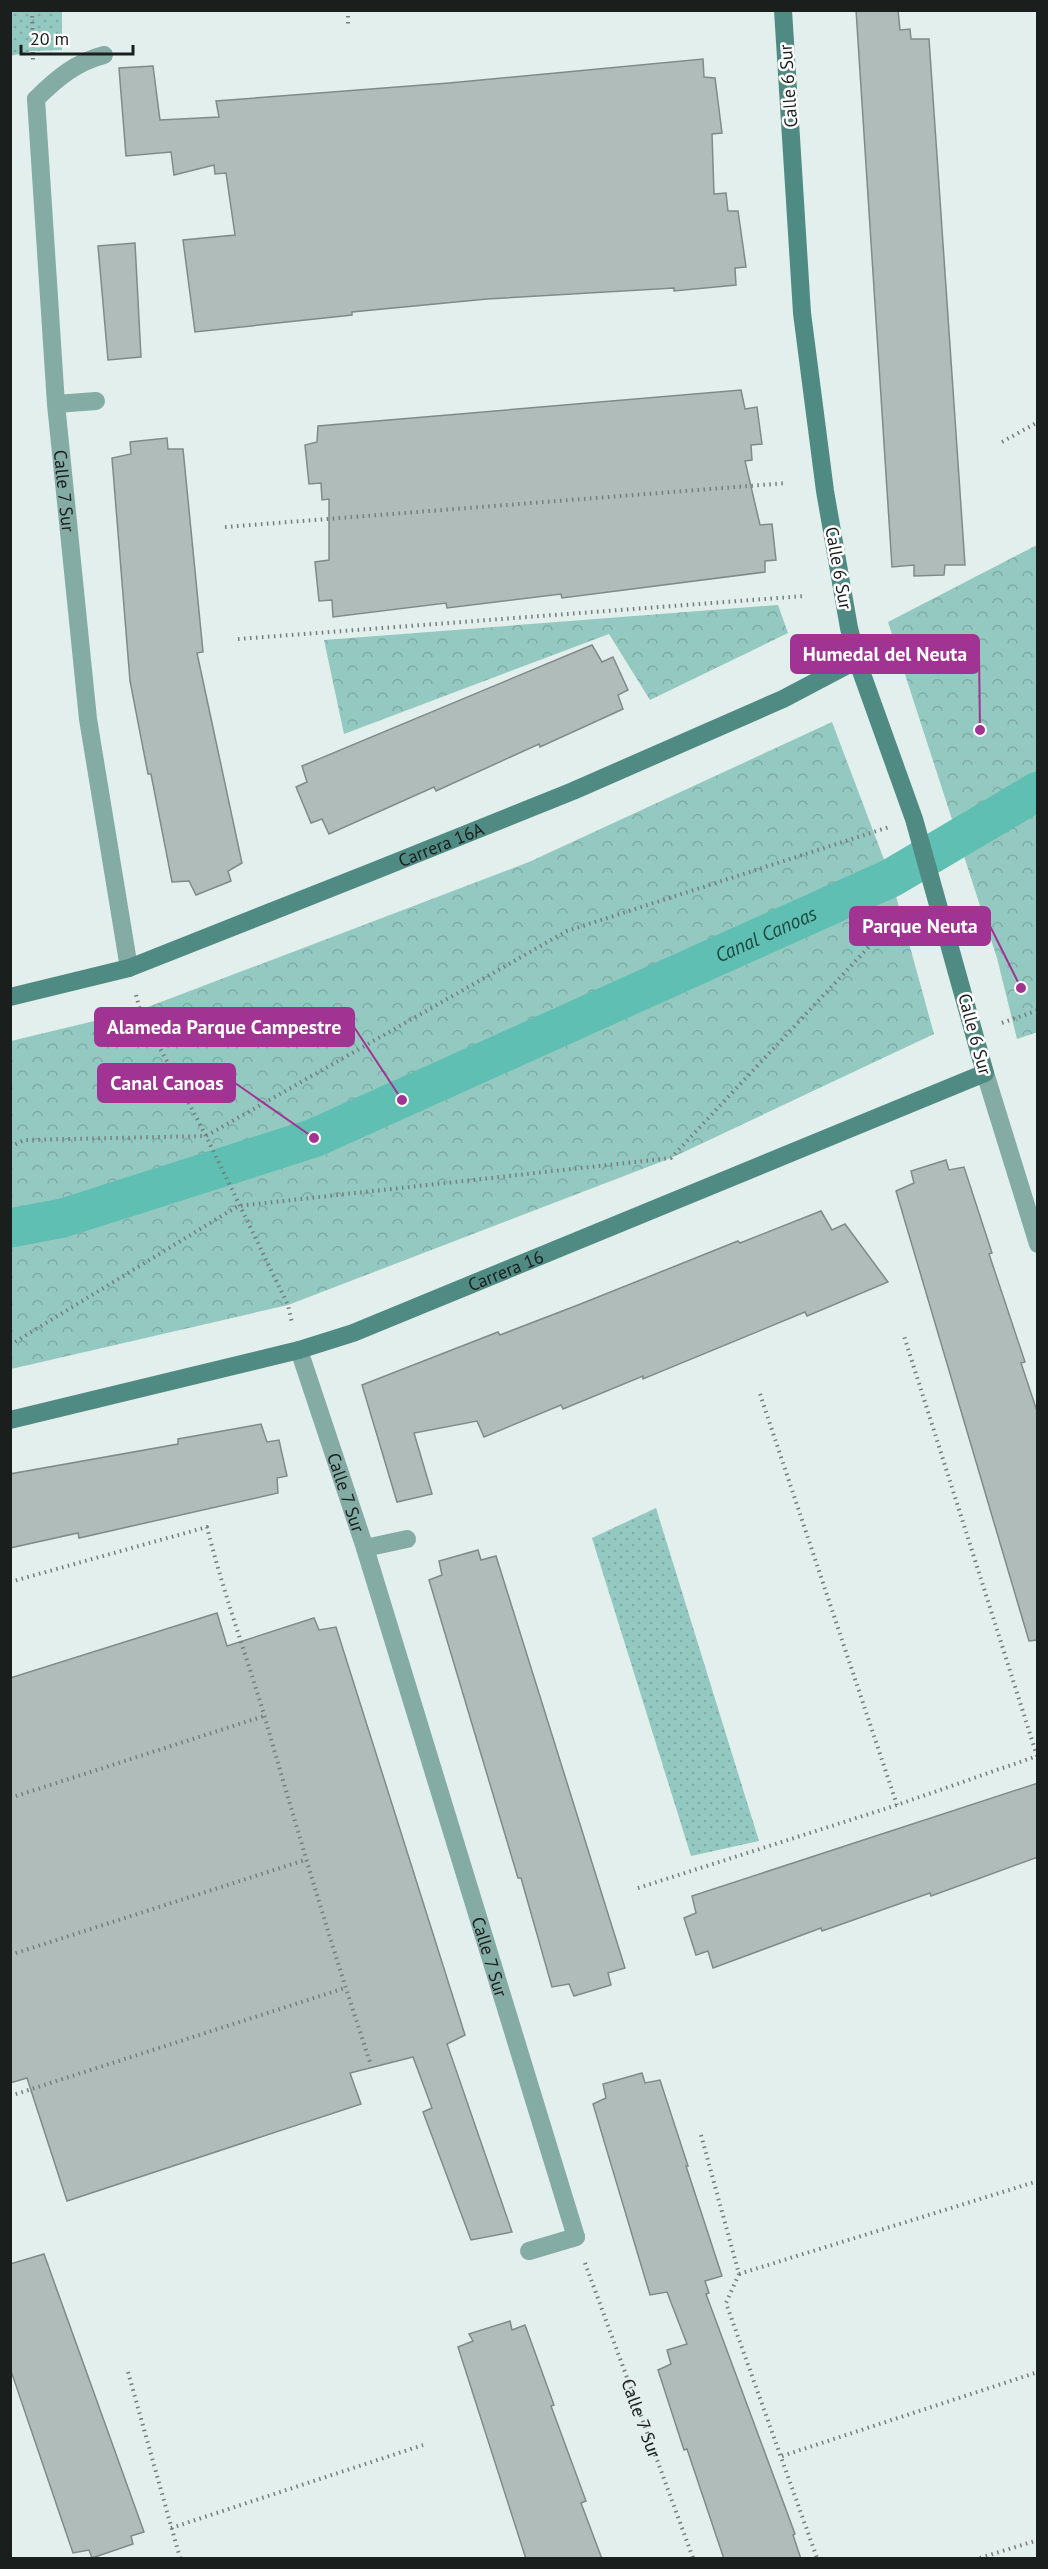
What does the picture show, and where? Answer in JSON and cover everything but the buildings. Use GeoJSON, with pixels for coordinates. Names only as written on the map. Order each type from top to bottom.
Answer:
{"type":"FeatureCollection","features":[{"type":"Feature","properties":{"kind":"main road","name":"Calle 6 Sur"},"geometry":{"type":"LineString","coordinates":[[783,10],[802,314],[825,491],[849,628],[857,660],[914,819],[985,1073]]}},
{"type":"Feature","properties":{"kind":"main road","name":"Carrera 16A"},"geometry":{"type":"LineString","coordinates":[[10,997],[129,968],[573,791],[783,699],[857,660]]}},
{"type":"Feature","properties":{"kind":"main road","name":"Carrera 16"},"geometry":{"type":"LineString","coordinates":[[10,1420],[299,1350],[352,1333],[985,1073]]}},
{"type":"Feature","properties":{"kind":"street"},"geometry":{"type":"LineString","coordinates":[[36,99],[67,72],[87,59],[104,55]]}},
{"type":"Feature","properties":{"kind":"street","name":"Calle 7 Sur"},"geometry":{"type":"LineString","coordinates":[[36,99],[56,404],[88,719],[129,968]]}},
{"type":"Feature","properties":{"kind":"street"},"geometry":{"type":"LineString","coordinates":[[56,404],[96,400]]}},
{"type":"Feature","properties":{"kind":"street","name":"Calle 6 Sur"},"geometry":{"type":"LineString","coordinates":[[985,1073],[1038,1244]]}},
{"type":"Feature","properties":{"kind":"street","name":"Calle 7 Sur"},"geometry":{"type":"LineString","coordinates":[[299,1350],[365,1548],[576,2237]]}},
{"type":"Feature","properties":{"kind":"street"},"geometry":{"type":"LineString","coordinates":[[365,1548],[407,1539]]}},
{"type":"Feature","properties":{"kind":"street"},"geometry":{"type":"LineString","coordinates":[[529,2251],[576,2237]]}},
{"type":"Feature","properties":{"kind":"path"},"geometry":{"type":"LineString","coordinates":[[32,10],[36,99]]}},
{"type":"Feature","properties":{"kind":"path"},"geometry":{"type":"LineString","coordinates":[[348,10],[348,27]]}},
{"type":"Feature","properties":{"kind":"path"},"geometry":{"type":"LineString","coordinates":[[1002,442],[1038,422]]}},
{"type":"Feature","properties":{"kind":"path"},"geometry":{"type":"LineString","coordinates":[[225,527],[787,483]]}},
{"type":"Feature","properties":{"kind":"path"},"geometry":{"type":"LineString","coordinates":[[238,639],[804,597]]}},
{"type":"Feature","properties":{"kind":"path"},"geometry":{"type":"LineString","coordinates":[[10,1147],[24,1140],[206,1136],[567,932],[914,819]]}},
{"type":"Feature","properties":{"kind":"path"},"geometry":{"type":"LineString","coordinates":[[10,1345],[238,1206],[671,1158],[931,881]]}},
{"type":"Feature","properties":{"kind":"path"},"geometry":{"type":"LineString","coordinates":[[129,968],[140,1010],[206,1136],[288,1305],[299,1350]]}},
{"type":"Feature","properties":{"kind":"path"},"geometry":{"type":"LineString","coordinates":[[976,1035],[1010,1018],[1038,1010]]}},
{"type":"Feature","properties":{"kind":"path"},"geometry":{"type":"LineString","coordinates":[[638,1888],[897,1805],[1037,1756],[904,1336]]}},
{"type":"Feature","properties":{"kind":"path"},"geometry":{"type":"LineString","coordinates":[[760,1394],[897,1805]]}},
{"type":"Feature","properties":{"kind":"path"},"geometry":{"type":"LineString","coordinates":[[10,1582],[207,1527],[221,1583],[264,1715],[305,1860],[370,2062]]}},
{"type":"Feature","properties":{"kind":"path"},"geometry":{"type":"LineString","coordinates":[[10,1798],[264,1715]]}},
{"type":"Feature","properties":{"kind":"path"},"geometry":{"type":"LineString","coordinates":[[10,1955],[305,1860]]}},
{"type":"Feature","properties":{"kind":"path"},"geometry":{"type":"LineString","coordinates":[[10,2097],[345,1988]]}},
{"type":"Feature","properties":{"kind":"path"},"geometry":{"type":"LineString","coordinates":[[701,2135],[739,2274],[726,2303],[818,2559]]}},
{"type":"Feature","properties":{"kind":"path"},"geometry":{"type":"LineString","coordinates":[[739,2274],[1038,2181]]}},
{"type":"Feature","properties":{"kind":"path","name":"Calle 7 Sur"},"geometry":{"type":"LineString","coordinates":[[576,2237],[693,2559]]}},
{"type":"Feature","properties":{"kind":"path"},"geometry":{"type":"LineString","coordinates":[[128,2372],[180,2559]]}},
{"type":"Feature","properties":{"kind":"path"},"geometry":{"type":"LineString","coordinates":[[782,2456],[1038,2372]]}},
{"type":"Feature","properties":{"kind":"path"},"geometry":{"type":"LineString","coordinates":[[171,2528],[423,2445]]}},
{"type":"Feature","properties":{"kind":"path"},"geometry":{"type":"LineString","coordinates":[[980,2559],[1038,2540]]}},
{"type":"Feature","properties":{"kind":"green space"},"geometry":{"type":"Polygon","coordinates":[[[11,10],[62,11],[62,50],[32,51],[11,56],[11,10]]]}},
{"type":"Feature","properties":{"kind":"green space"},"geometry":{"type":"Polygon","coordinates":[[[1037,545],[1038,1032],[1017,1039],[997,958],[888,622],[1037,545]]]}},
{"type":"Feature","properties":{"kind":"green space"},"geometry":{"type":"Polygon","coordinates":[[[778,605],[788,633],[650,700],[609,634],[344,734],[324,640],[778,605]]]}},
{"type":"Feature","properties":{"kind":"green space"},"geometry":{"type":"Polygon","coordinates":[[[832,722],[891,878],[934,1034],[671,1158],[288,1305],[11,1369],[11,1041],[140,1010],[529,862],[832,722]]]}},
{"type":"Feature","properties":{"kind":"green space"},"geometry":{"type":"Polygon","coordinates":[[[656,1508],[759,1841],[691,1856],[592,1538],[656,1508]]]}},
{"type":"Feature","properties":{"kind":"waterway","name":"Canal Canoas"},"geometry":{"type":"LineString","coordinates":[[10,1228],[63,1218],[314,1138],[891,878],[1038,791]]}},
{"type":"Feature","properties":{"kind":"place","name":"Humedal del Neuta"},"geometry":{"type":"Point","coordinates":[980,730]}},
{"type":"Feature","properties":{"kind":"place","name":"Parque Neuta"},"geometry":{"type":"Point","coordinates":[1021,988]}},
{"type":"Feature","properties":{"kind":"place","name":"Alameda Parque Campestre"},"geometry":{"type":"Point","coordinates":[402,1100]}},
{"type":"Feature","properties":{"kind":"place","name":"Canal Canoas"},"geometry":{"type":"Point","coordinates":[314,1138]}}]}
